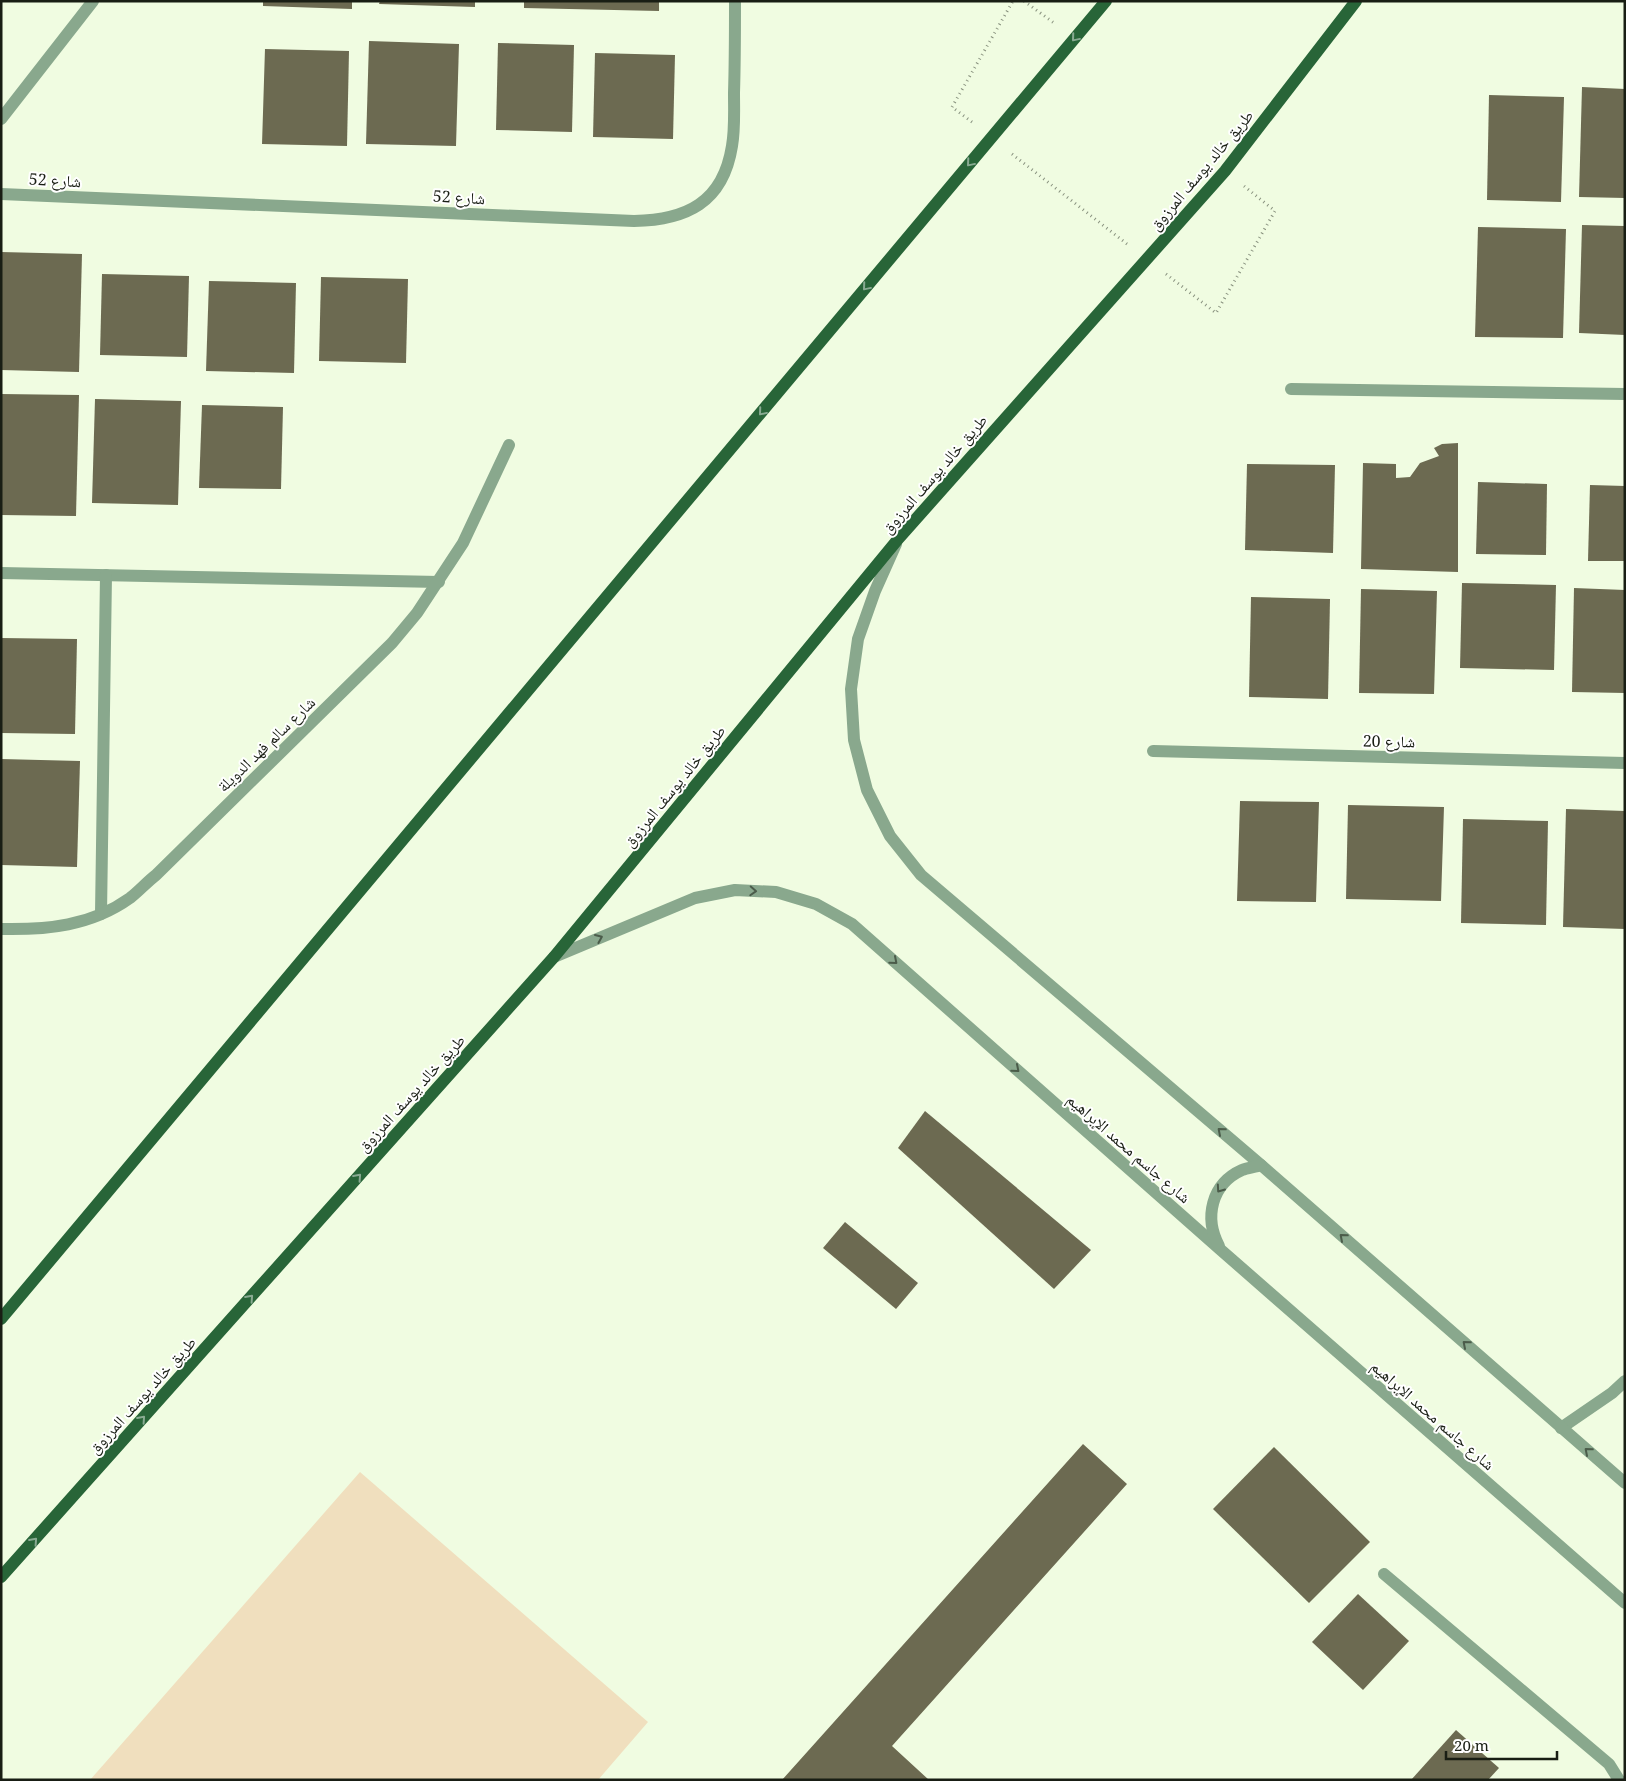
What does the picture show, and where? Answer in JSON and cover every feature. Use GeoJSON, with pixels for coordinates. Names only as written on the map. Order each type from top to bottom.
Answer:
{"type":"FeatureCollection","features":[{"type":"Feature","properties":{"kind":"main road"},"geometry":{"type":"LineString","coordinates":[[1,1320],[1106,1]]}},
{"type":"Feature","properties":{"kind":"main road","name":"طريق خالد يوسف المرزوق"},"geometry":{"type":"LineString","coordinates":[[1,1577],[554,957],[899,538],[1225,171],[1356,1]]}},
{"type":"Feature","properties":{"kind":"street"},"geometry":{"type":"LineString","coordinates":[[1,119],[93,1]]}},
{"type":"Feature","properties":{"kind":"street","name":"شارع 52"},"geometry":{"type":"LineString","coordinates":[[1,194],[634,221],[670,218],[684,214],[708,197],[717,186],[730,158],[734,127],[735,1]]}},
{"type":"Feature","properties":{"kind":"street"},"geometry":{"type":"LineString","coordinates":[[1291,389],[1625,394]]}},
{"type":"Feature","properties":{"kind":"street","name":"شارع سالم فهد الدويلة"},"geometry":{"type":"LineString","coordinates":[[1,929],[38,930],[72,924],[101,914],[129,898],[156,875],[378,656],[417,613],[463,543],[508,445]]}},
{"type":"Feature","properties":{"kind":"street"},"geometry":{"type":"LineString","coordinates":[[899,538],[875,591],[858,638],[850,690],[854,740],[867,790],[890,836],[922,875],[1261,1165],[1625,1484]]}},
{"type":"Feature","properties":{"kind":"street"},"geometry":{"type":"LineString","coordinates":[[1,573],[439,582]]}},
{"type":"Feature","properties":{"kind":"street"},"geometry":{"type":"LineString","coordinates":[[101,914],[106,575]]}},
{"type":"Feature","properties":{"kind":"street","name":"شارع 20"},"geometry":{"type":"LineString","coordinates":[[1153,752],[1625,763]]}},
{"type":"Feature","properties":{"kind":"street","name":"شارع جاسم محمد الإبراهيم"},"geometry":{"type":"LineString","coordinates":[[554,957],[695,898],[735,890],[776,892],[816,904],[852,924],[1625,1603]]}},
{"type":"Feature","properties":{"kind":"street"},"geometry":{"type":"LineString","coordinates":[[1222,1251],[1212,1234],[1210,1215],[1214,1196],[1226,1180],[1242,1170],[1261,1165]]}},
{"type":"Feature","properties":{"kind":"street"},"geometry":{"type":"LineString","coordinates":[[1561,1428],[1612,1394],[1625,1381]]}},
{"type":"Feature","properties":{"kind":"street"},"geometry":{"type":"LineString","coordinates":[[1384,1574],[1609,1764],[1619,1780]]}},
{"type":"Feature","properties":{"kind":"path"},"geometry":{"type":"LineString","coordinates":[[975,125],[952,107],[1013,1]]}},
{"type":"Feature","properties":{"kind":"path"},"geometry":{"type":"LineString","coordinates":[[1024,1],[1075,38]]}},
{"type":"Feature","properties":{"kind":"path"},"geometry":{"type":"LineString","coordinates":[[1006,150],[1131,246]]}},
{"type":"Feature","properties":{"kind":"path"},"geometry":{"type":"LineString","coordinates":[[1162,271],[1216,313],[1275,211],[1225,171]]}},
{"type":"Feature","properties":{"kind":"shaded area"},"geometry":{"type":"Polygon","coordinates":[[[360,1472],[648,1722],[598,1780],[90,1780],[360,1472]]]}},
{"type":"Feature","properties":{"kind":"building"},"geometry":{"type":"Polygon","coordinates":[[[263,1],[352,1],[352,9],[263,6],[263,1]]]}},
{"type":"Feature","properties":{"kind":"building"},"geometry":{"type":"Polygon","coordinates":[[[380,1],[475,1],[475,7],[379,4],[380,1]]]}},
{"type":"Feature","properties":{"kind":"building"},"geometry":{"type":"Polygon","coordinates":[[[524,1],[659,1],[659,11],[524,8],[524,1]]]}},
{"type":"Feature","properties":{"kind":"building"},"geometry":{"type":"Polygon","coordinates":[[[369,41],[459,44],[456,146],[366,144],[369,41]]]}},
{"type":"Feature","properties":{"kind":"building"},"geometry":{"type":"Polygon","coordinates":[[[498,43],[574,45],[572,132],[496,130],[498,43]]]}},
{"type":"Feature","properties":{"kind":"building"},"geometry":{"type":"Polygon","coordinates":[[[265,49],[349,51],[347,146],[262,144],[265,49]]]}},
{"type":"Feature","properties":{"kind":"building"},"geometry":{"type":"Polygon","coordinates":[[[595,53],[675,55],[673,139],[593,137],[595,53]]]}},
{"type":"Feature","properties":{"kind":"building"},"geometry":{"type":"Polygon","coordinates":[[[1582,87],[1625,89],[1625,198],[1579,197],[1582,87]]]}},
{"type":"Feature","properties":{"kind":"building"},"geometry":{"type":"Polygon","coordinates":[[[1489,95],[1564,97],[1561,202],[1487,200],[1489,95]]]}},
{"type":"Feature","properties":{"kind":"building"},"geometry":{"type":"Polygon","coordinates":[[[1582,225],[1625,226],[1625,335],[1579,333],[1582,225]]]}},
{"type":"Feature","properties":{"kind":"building"},"geometry":{"type":"Polygon","coordinates":[[[1478,227],[1566,229],[1563,338],[1475,337],[1478,227]]]}},
{"type":"Feature","properties":{"kind":"building"},"geometry":{"type":"Polygon","coordinates":[[[1,252],[82,254],[79,372],[1,370],[1,252]]]}},
{"type":"Feature","properties":{"kind":"building"},"geometry":{"type":"Polygon","coordinates":[[[102,274],[189,276],[187,357],[100,355],[102,274]]]}},
{"type":"Feature","properties":{"kind":"building"},"geometry":{"type":"Polygon","coordinates":[[[321,277],[408,279],[406,363],[319,361],[321,277]]]}},
{"type":"Feature","properties":{"kind":"building"},"geometry":{"type":"Polygon","coordinates":[[[209,281],[296,283],[294,373],[206,371],[209,281]]]}},
{"type":"Feature","properties":{"kind":"building"},"geometry":{"type":"Polygon","coordinates":[[[1,394],[79,395],[76,516],[1,515],[1,394]]]}},
{"type":"Feature","properties":{"kind":"building"},"geometry":{"type":"Polygon","coordinates":[[[95,399],[181,401],[178,505],[92,503],[95,399]]]}},
{"type":"Feature","properties":{"kind":"building"},"geometry":{"type":"Polygon","coordinates":[[[202,405],[283,407],[281,489],[199,488],[202,405]]]}},
{"type":"Feature","properties":{"kind":"building"},"geometry":{"type":"Polygon","coordinates":[[[1458,443],[1458,572],[1361,569],[1363,463],[1396,464],[1396,478],[1410,477],[1420,463],[1439,456],[1434,448],[1442,444],[1458,443]]]}},
{"type":"Feature","properties":{"kind":"building"},"geometry":{"type":"Polygon","coordinates":[[[1247,464],[1335,465],[1333,553],[1245,550],[1247,464]]]}},
{"type":"Feature","properties":{"kind":"building"},"geometry":{"type":"Polygon","coordinates":[[[1478,482],[1547,484],[1546,555],[1476,554],[1478,482]]]}},
{"type":"Feature","properties":{"kind":"building"},"geometry":{"type":"Polygon","coordinates":[[[1590,485],[1625,486],[1625,561],[1588,561],[1590,485]]]}},
{"type":"Feature","properties":{"kind":"building"},"geometry":{"type":"Polygon","coordinates":[[[1462,583],[1556,585],[1554,670],[1460,668],[1462,583]]]}},
{"type":"Feature","properties":{"kind":"building"},"geometry":{"type":"Polygon","coordinates":[[[1574,588],[1625,590],[1625,693],[1572,692],[1574,588]]]}},
{"type":"Feature","properties":{"kind":"building"},"geometry":{"type":"Polygon","coordinates":[[[1361,589],[1437,591],[1434,694],[1359,693],[1361,589]]]}},
{"type":"Feature","properties":{"kind":"building"},"geometry":{"type":"Polygon","coordinates":[[[1251,597],[1330,599],[1328,699],[1249,697],[1251,597]]]}},
{"type":"Feature","properties":{"kind":"building"},"geometry":{"type":"Polygon","coordinates":[[[1,638],[77,639],[75,734],[1,733],[1,638]]]}},
{"type":"Feature","properties":{"kind":"building"},"geometry":{"type":"Polygon","coordinates":[[[1,759],[80,761],[77,867],[1,865],[1,759]]]}},
{"type":"Feature","properties":{"kind":"building"},"geometry":{"type":"Polygon","coordinates":[[[1240,801],[1319,802],[1316,902],[1237,901],[1240,801]]]}},
{"type":"Feature","properties":{"kind":"building"},"geometry":{"type":"Polygon","coordinates":[[[1348,805],[1444,807],[1441,901],[1346,899],[1348,805]]]}},
{"type":"Feature","properties":{"kind":"building"},"geometry":{"type":"Polygon","coordinates":[[[1566,809],[1625,811],[1625,929],[1563,927],[1566,809]]]}},
{"type":"Feature","properties":{"kind":"building"},"geometry":{"type":"Polygon","coordinates":[[[1463,819],[1548,821],[1546,925],[1461,923],[1463,819]]]}},
{"type":"Feature","properties":{"kind":"building"},"geometry":{"type":"Polygon","coordinates":[[[925,1111],[1091,1250],[1054,1289],[898,1148],[925,1111]]]}},
{"type":"Feature","properties":{"kind":"building"},"geometry":{"type":"Polygon","coordinates":[[[845,1222],[918,1283],[896,1309],[823,1248],[845,1222]]]}},
{"type":"Feature","properties":{"kind":"building"},"geometry":{"type":"Polygon","coordinates":[[[1083,1444],[1127,1484],[892,1746],[929,1780],[782,1780],[1083,1444]]]}},
{"type":"Feature","properties":{"kind":"building"},"geometry":{"type":"Polygon","coordinates":[[[1274,1447],[1370,1542],[1309,1603],[1213,1509],[1274,1447]]]}},
{"type":"Feature","properties":{"kind":"building"},"geometry":{"type":"Polygon","coordinates":[[[1358,1594],[1409,1641],[1363,1690],[1312,1642],[1358,1594]]]}},
{"type":"Feature","properties":{"kind":"building"},"geometry":{"type":"Polygon","coordinates":[[[1456,1730],[1499,1768],[1488,1780],[1411,1780],[1456,1730]]]}}]}
